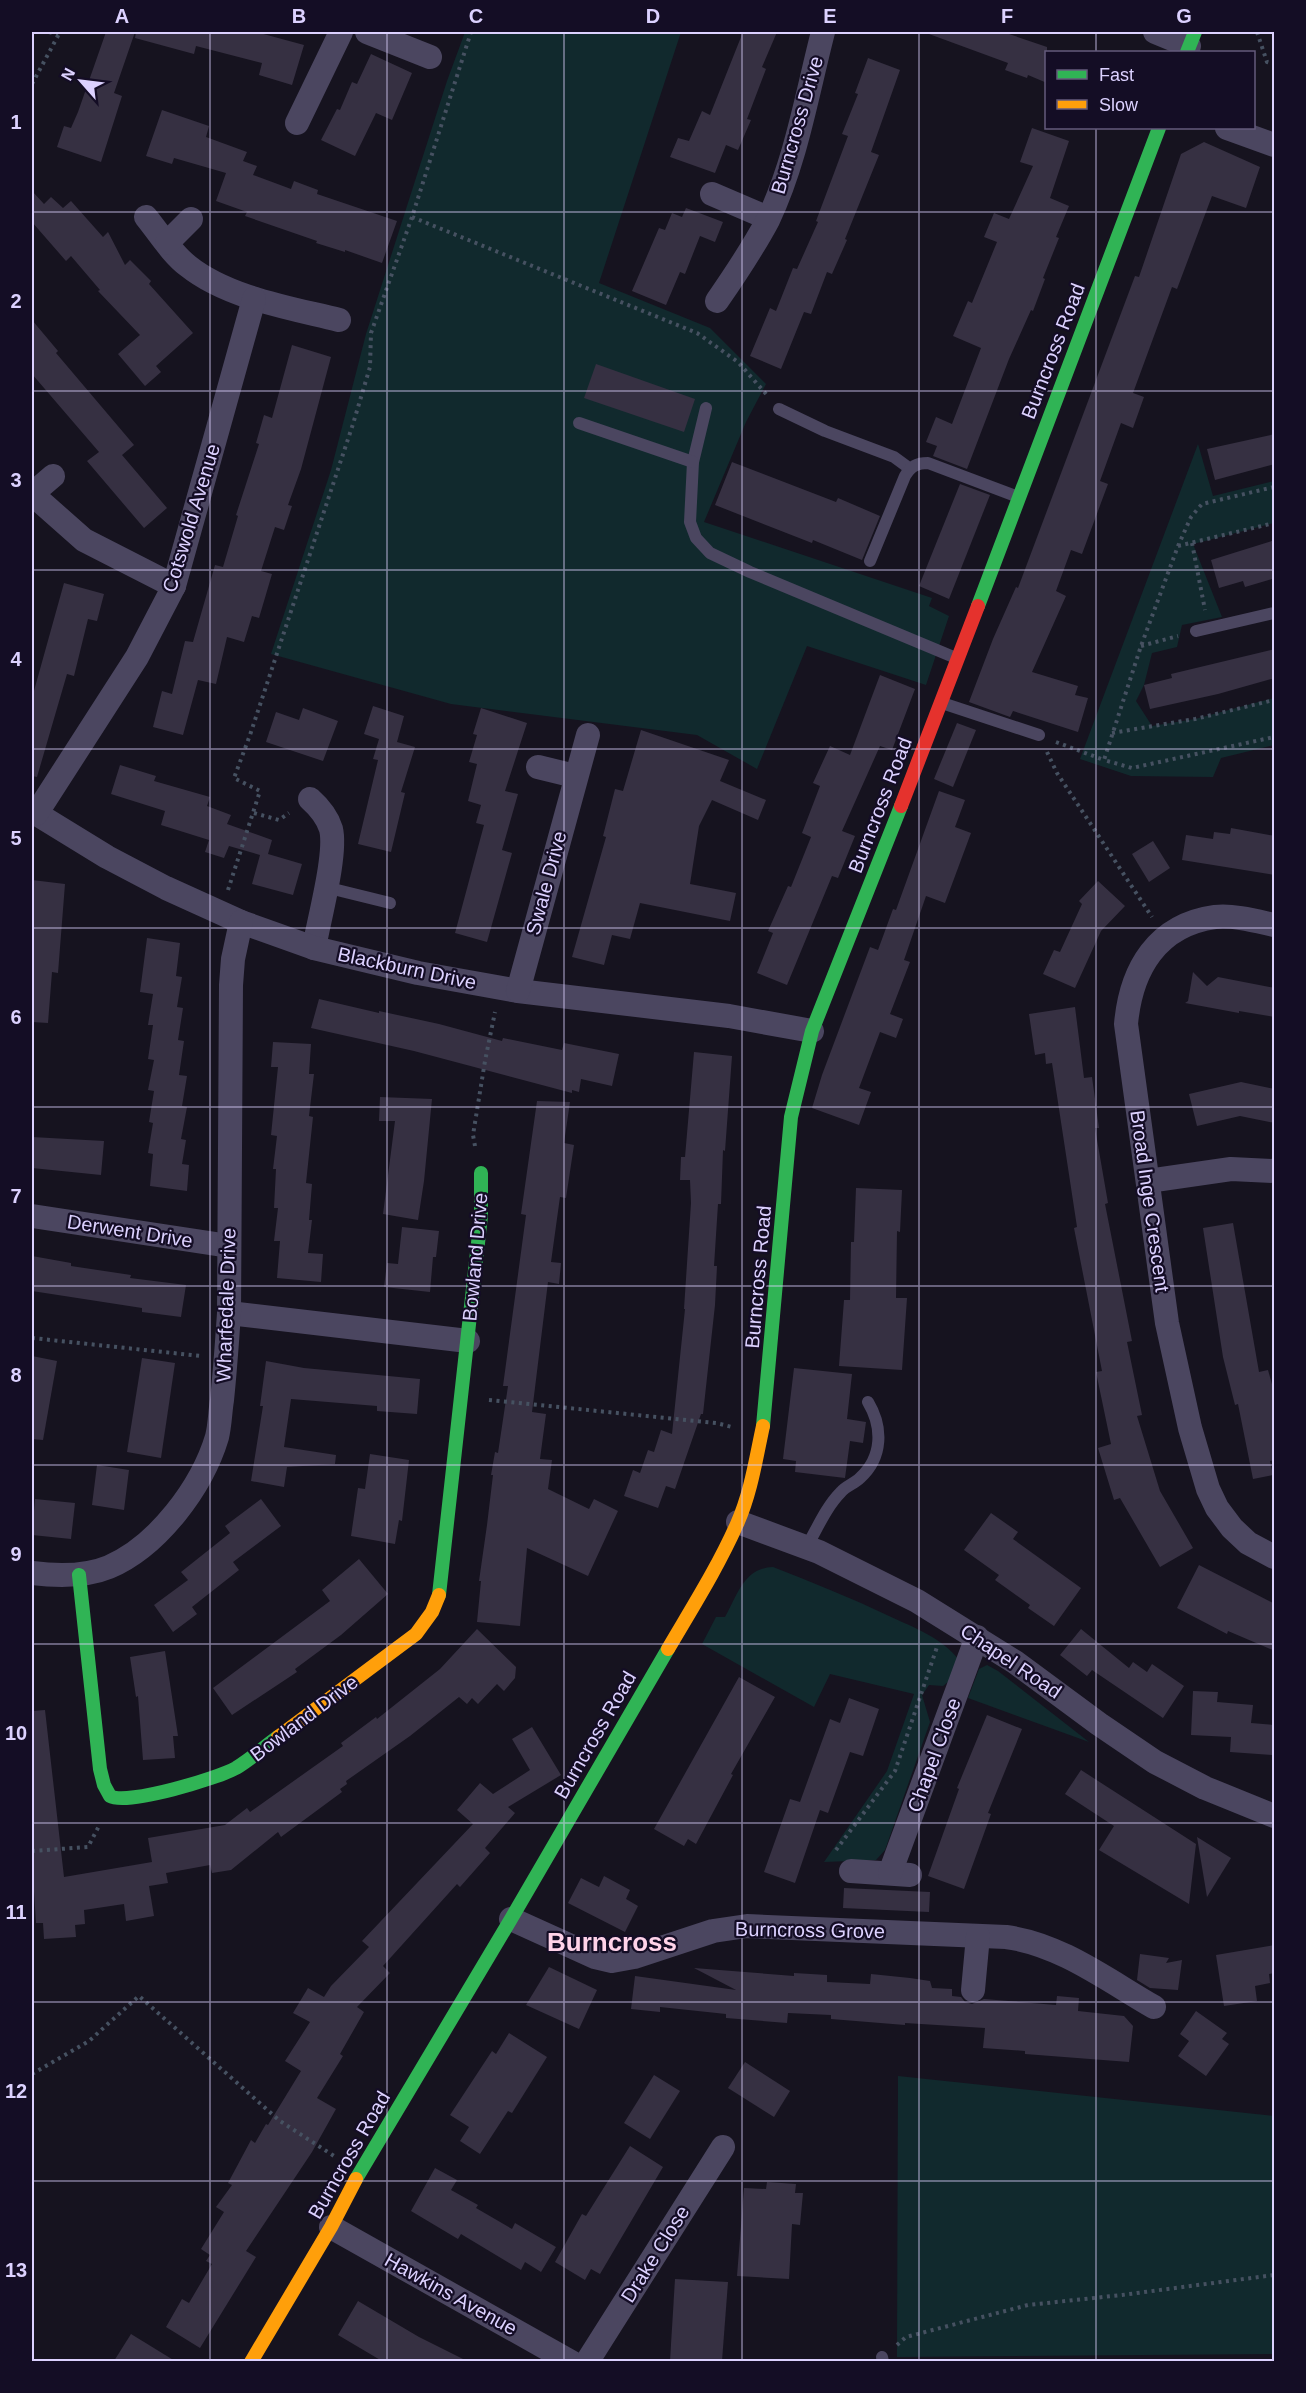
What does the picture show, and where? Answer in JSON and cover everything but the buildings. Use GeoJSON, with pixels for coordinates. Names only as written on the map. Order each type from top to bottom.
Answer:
{"type":"FeatureCollection","features":[{"type":"Feature","properties":{"kind":"main road","name":"Burncross Road"},"geometry":{"type":"LineString","coordinates":[[251,2361],[331,2227],[359,2172],[511,1919],[717,1565],[738,1522],[751,1482],[765,1415],[791,1117],[812,1031],[941,703],[1159,129]]}},
{"type":"Feature","properties":{"kind":"main road","name":"Bowland Drive"},"geometry":{"type":"LineString","coordinates":[[113,1798],[126,1800],[204,1780],[236,1768],[416,1634],[432,1612],[440,1593],[462,1397],[482,1216],[481,1173]]}},
{"type":"Feature","properties":{"kind":"main road"},"geometry":{"type":"LineString","coordinates":[[80,1575],[100,1769],[104,1788],[113,1798]]}},
{"type":"Feature","properties":{"kind":"street"},"geometry":{"type":"LineString","coordinates":[[297,123],[341,32]]}},
{"type":"Feature","properties":{"kind":"street"},"geometry":{"type":"LineString","coordinates":[[367,32],[430,57]]}},
{"type":"Feature","properties":{"kind":"street","name":"Burncross Drive"},"geometry":{"type":"LineString","coordinates":[[717,301],[754,245],[786,176],[823,32]]}},
{"type":"Feature","properties":{"kind":"street"},"geometry":{"type":"LineString","coordinates":[[1155,32],[1190,43]]}},
{"type":"Feature","properties":{"kind":"street"},"geometry":{"type":"LineString","coordinates":[[1230,129],[1275,145]]}},
{"type":"Feature","properties":{"kind":"street","name":"Burncross Drive"},"geometry":{"type":"LineString","coordinates":[[711,194],[768,218]]}},
{"type":"Feature","properties":{"kind":"street"},"geometry":{"type":"LineString","coordinates":[[146,217],[187,266],[208,279],[254,298],[339,320]]}},
{"type":"Feature","properties":{"kind":"street"},"geometry":{"type":"LineString","coordinates":[[167,243],[191,219]]}},
{"type":"Feature","properties":{"kind":"street","name":"Cotswold Avenue"},"geometry":{"type":"LineString","coordinates":[[34,812],[137,657],[174,586],[254,298]]}},
{"type":"Feature","properties":{"kind":"street"},"geometry":{"type":"LineString","coordinates":[[52,476],[32,494],[63,524],[84,540],[174,586]]}},
{"type":"Feature","properties":{"kind":"street","name":"Swale Drive"},"geometry":{"type":"LineString","coordinates":[[509,989],[588,735]]}},
{"type":"Feature","properties":{"kind":"street"},"geometry":{"type":"LineString","coordinates":[[538,767],[575,776]]}},
{"type":"Feature","properties":{"kind":"street"},"geometry":{"type":"LineString","coordinates":[[310,798],[323,810],[330,827],[333,845],[314,948]]}},
{"type":"Feature","properties":{"kind":"street","name":"Blackburn Drive"},"geometry":{"type":"LineString","coordinates":[[34,812],[107,858],[230,918],[314,948],[418,973],[509,989],[729,1016],[812,1031]]}},
{"type":"Feature","properties":{"kind":"street","name":"Broad Inge Crescent"},"geometry":{"type":"LineString","coordinates":[[1275,925],[1217,917],[1186,923],[1165,936],[1142,964],[1128,998],[1126,1024],[1167,1323],[1191,1428],[1208,1489],[1216,1508],[1232,1528],[1248,1544],[1275,1557]]}},
{"type":"Feature","properties":{"kind":"street","name":"Wharfedale Drive"},"geometry":{"type":"LineString","coordinates":[[32,1573],[80,1575],[107,1568],[131,1556],[153,1537],[192,1490],[209,1460],[218,1434],[227,1359],[233,959],[230,918]]}},
{"type":"Feature","properties":{"kind":"street"},"geometry":{"type":"LineString","coordinates":[[1148,1181],[1231,1168],[1275,1171]]}},
{"type":"Feature","properties":{"kind":"street","name":"Derwent Drive"},"geometry":{"type":"LineString","coordinates":[[32,1216],[229,1246]]}},
{"type":"Feature","properties":{"kind":"street","name":"Bowland Drive"},"geometry":{"type":"LineString","coordinates":[[228,1313],[468,1341]]}},
{"type":"Feature","properties":{"kind":"street","name":"Chapel Road"},"geometry":{"type":"LineString","coordinates":[[738,1522],[806,1548],[916,1601],[1015,1662],[1099,1724],[1155,1761],[1206,1788],[1275,1816]]}},
{"type":"Feature","properties":{"kind":"street","name":"Chapel Close"},"geometry":{"type":"LineString","coordinates":[[851,1871],[900,1874],[977,1637]]}},
{"type":"Feature","properties":{"kind":"street","name":"Burncross Grove"},"geometry":{"type":"LineString","coordinates":[[511,1919],[595,1957],[612,1961],[634,1957],[713,1931],[747,1926],[1028,1940],[1050,1948],[1154,2007]]}},
{"type":"Feature","properties":{"kind":"street"},"geometry":{"type":"LineString","coordinates":[[973,1990],[978,1936]]}},
{"type":"Feature","properties":{"kind":"street","name":"Drake Close"},"geometry":{"type":"LineString","coordinates":[[587,2361],[723,2147]]}},
{"type":"Feature","properties":{"kind":"street","name":"Hawkins Avenue"},"geometry":{"type":"LineString","coordinates":[[331,2227],[571,2361]]}},
{"type":"Feature","properties":{"kind":"lane"},"geometry":{"type":"LineString","coordinates":[[706,408],[693,462],[690,522],[696,538],[710,553],[750,572],[957,658]]}},
{"type":"Feature","properties":{"kind":"lane"},"geometry":{"type":"LineString","coordinates":[[779,409],[825,431],[894,457],[909,468]]}},
{"type":"Feature","properties":{"kind":"lane"},"geometry":{"type":"LineString","coordinates":[[579,423],[693,462]]}},
{"type":"Feature","properties":{"kind":"lane"},"geometry":{"type":"LineString","coordinates":[[870,561],[909,468],[918,463],[928,463],[1018,497]]}},
{"type":"Feature","properties":{"kind":"lane"},"geometry":{"type":"LineString","coordinates":[[1202,630],[1275,613]]}},
{"type":"Feature","properties":{"kind":"lane"},"geometry":{"type":"LineString","coordinates":[[941,703],[1039,735]]}},
{"type":"Feature","properties":{"kind":"lane"},"geometry":{"type":"LineString","coordinates":[[325,887],[390,903]]}},
{"type":"Feature","properties":{"kind":"lane"},"geometry":{"type":"LineString","coordinates":[[806,1548],[830,1505],[842,1490],[859,1480],[870,1468],[878,1451],[880,1438],[876,1415],[868,1402]]}},
{"type":"Feature","properties":{"kind":"path"},"geometry":{"type":"LineString","coordinates":[[32,84],[59,33],[49,32]]}},
{"type":"Feature","properties":{"kind":"path"},"geometry":{"type":"LineString","coordinates":[[230,918],[260,791],[234,778],[353,424],[369,367],[371,333],[412,217],[471,32]]}},
{"type":"Feature","properties":{"kind":"path"},"geometry":{"type":"LineString","coordinates":[[1257,32],[1267,62],[1275,64]]}},
{"type":"Feature","properties":{"kind":"path"},"geometry":{"type":"LineString","coordinates":[[412,217],[697,333],[738,363],[779,409]]}},
{"type":"Feature","properties":{"kind":"path"},"geometry":{"type":"LineString","coordinates":[[1104,760],[1141,646],[1191,517],[1202,504],[1275,487]]}},
{"type":"Feature","properties":{"kind":"path"},"geometry":{"type":"LineString","coordinates":[[1178,546],[1275,523]]}},
{"type":"Feature","properties":{"kind":"path"},"geometry":{"type":"LineString","coordinates":[[1141,646],[1202,630],[1192,543]]}},
{"type":"Feature","properties":{"kind":"path"},"geometry":{"type":"LineString","coordinates":[[1112,734],[1194,719],[1275,700]]}},
{"type":"Feature","properties":{"kind":"path"},"geometry":{"type":"LineString","coordinates":[[1039,735],[1104,760],[1132,768],[1275,737]]}},
{"type":"Feature","properties":{"kind":"path"},"geometry":{"type":"LineString","coordinates":[[1039,735],[1058,772],[1165,936]]}},
{"type":"Feature","properties":{"kind":"path"},"geometry":{"type":"LineString","coordinates":[[254,813],[279,820],[310,798]]}},
{"type":"Feature","properties":{"kind":"path"},"geometry":{"type":"LineString","coordinates":[[481,1173],[473,1135],[485,1060],[509,989]]}},
{"type":"Feature","properties":{"kind":"path"},"geometry":{"type":"LineString","coordinates":[[32,1338],[227,1359]]}},
{"type":"Feature","properties":{"kind":"path"},"geometry":{"type":"LineString","coordinates":[[462,1397],[716,1423],[761,1435]]}},
{"type":"Feature","properties":{"kind":"path"},"geometry":{"type":"LineString","coordinates":[[851,1871],[846,1856],[832,1856],[895,1771],[946,1619]]}},
{"type":"Feature","properties":{"kind":"path"},"geometry":{"type":"LineString","coordinates":[[32,1851],[88,1847],[113,1798]]}},
{"type":"Feature","properties":{"kind":"path"},"geometry":{"type":"LineString","coordinates":[[32,2074],[89,2041],[139,1996],[280,2121],[359,2172]]}},
{"type":"Feature","properties":{"kind":"path"},"geometry":{"type":"LineString","coordinates":[[883,2359],[906,2337],[1028,2305],[1275,2275]]}},
{"type":"Feature","properties":{"kind":"green space"},"geometry":{"type":"Polygon","coordinates":[[[465,32],[681,32],[599,283],[710,328],[766,384],[746,422],[704,522],[932,598],[929,606],[949,616],[926,685],[807,646],[757,769],[697,735],[451,704],[271,654],[331,470],[366,334],[447,81],[465,32]]]}},
{"type":"Feature","properties":{"kind":"green space"},"geometry":{"type":"Polygon","coordinates":[[[1198,444],[1213,496],[1274,481],[1274,523],[1193,544],[1222,617],[1182,625],[1177,647],[1152,653],[1144,685],[1136,701],[1152,726],[1195,719],[1274,698],[1274,745],[1221,758],[1213,777],[1131,776],[1080,759],[1198,444]]]}},
{"type":"Feature","properties":{"kind":"green space"},"geometry":{"type":"Polygon","coordinates":[[[773,1567],[918,1629],[945,1646],[959,1660],[953,1678],[943,1686],[929,1685],[922,1695],[930,1722],[885,1850],[876,1860],[824,1862],[887,1771],[914,1694],[830,1674],[814,1707],[702,1644],[716,1617],[725,1617],[748,1577],[763,1568],[773,1567]]]}},
{"type":"Feature","properties":{"kind":"green space"},"geometry":{"type":"Polygon","coordinates":[[[987,1665],[998,1671],[1089,1742],[968,1698],[979,1669],[987,1665]]]}},
{"type":"Feature","properties":{"kind":"green space"},"geometry":{"type":"Polygon","coordinates":[[[898,2076],[1274,2116],[1274,2354],[897,2357],[898,2076]]]}},
{"type":"Feature","properties":{"kind":"traffic: fast"},"geometry":{"type":"LineString","coordinates":[[1187,51],[1195,32]]}},
{"type":"Feature","properties":{"kind":"traffic: fast"},"geometry":{"type":"LineString","coordinates":[[978,606],[1159,129]]}},
{"type":"Feature","properties":{"kind":"traffic: fast"},"geometry":{"type":"LineString","coordinates":[[763,1426],[791,1117],[812,1031],[901,806]]}},
{"type":"Feature","properties":{"kind":"traffic: fast"},"geometry":{"type":"LineString","coordinates":[[439,1595],[481,1216],[481,1173]]}},
{"type":"Feature","properties":{"kind":"traffic: fast"},"geometry":{"type":"LineString","coordinates":[[79,1575],[100,1769],[104,1785],[110,1796],[120,1798],[153,1794],[211,1778],[236,1768],[278,1737]]}},
{"type":"Feature","properties":{"kind":"traffic: fast"},"geometry":{"type":"LineString","coordinates":[[356,2179],[668,1649]]}},
{"type":"Feature","properties":{"kind":"traffic: slow"},"geometry":{"type":"LineString","coordinates":[[668,1649],[713,1572],[737,1524],[750,1488],[763,1426]]}},
{"type":"Feature","properties":{"kind":"traffic: slow"},"geometry":{"type":"LineString","coordinates":[[278,1737],[416,1634],[432,1612],[439,1595]]}},
{"type":"Feature","properties":{"kind":"traffic: slow"},"geometry":{"type":"LineString","coordinates":[[251,2362],[331,2227],[356,2179]]}},
{"type":"Feature","properties":{"kind":"traffic: jam"},"geometry":{"type":"LineString","coordinates":[[901,806],[978,606]]}},
{"type":"Feature","properties":{"kind":"district","name":"Burncross"},"geometry":{"type":"Point","coordinates":[612,1942]}}]}
